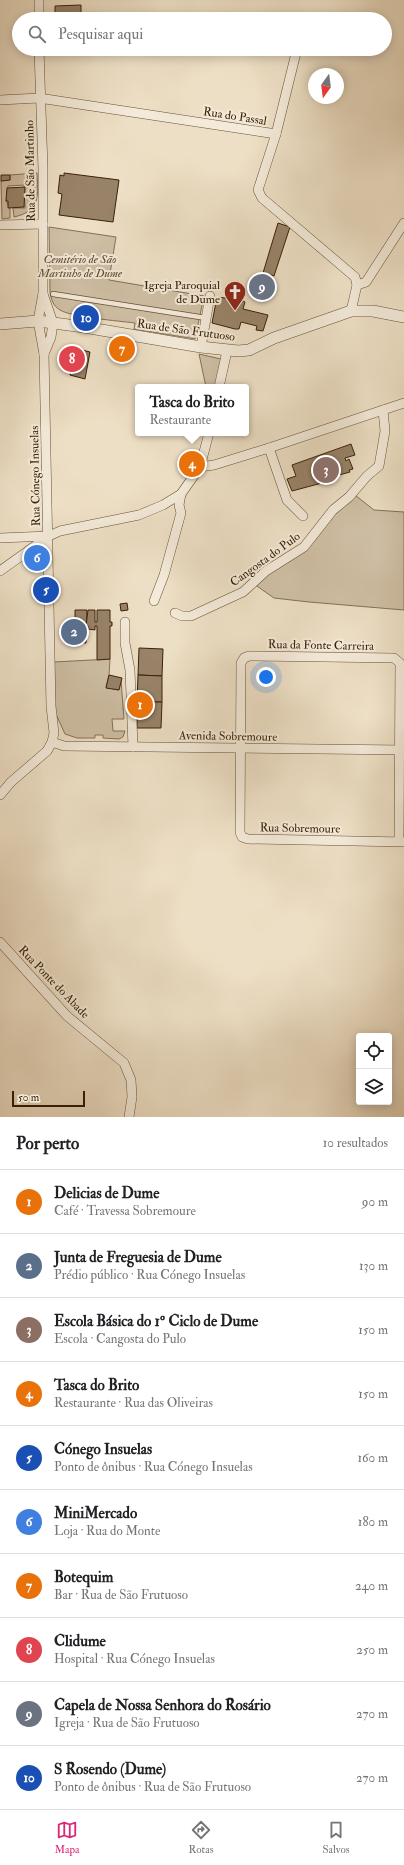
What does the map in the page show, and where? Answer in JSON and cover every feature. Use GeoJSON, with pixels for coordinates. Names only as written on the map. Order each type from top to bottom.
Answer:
{"type":"FeatureCollection","features":[{"type":"Feature","properties":{"kind":"street"},"geometry":{"type":"LineString","coordinates":[[38,0],[39,12]]}},
{"type":"Feature","properties":{"kind":"street","name":"Rua de São Martinho"},"geometry":{"type":"LineString","coordinates":[[38,321],[43,293],[43,169],[39,56]]}},
{"type":"Feature","properties":{"kind":"street"},"geometry":{"type":"LineString","coordinates":[[276,134],[295,56]]}},
{"type":"Feature","properties":{"kind":"street","name":"Rua do Passal"},"geometry":{"type":"LineString","coordinates":[[0,100],[40,98],[276,134],[258,190],[262,198],[355,278],[357,285]]}},
{"type":"Feature","properties":{"kind":"street"},"geometry":{"type":"LineString","coordinates":[[351,311],[357,285],[366,282],[404,223]]}},
{"type":"Feature","properties":{"kind":"street"},"geometry":{"type":"LineString","coordinates":[[0,225],[43,224]]}},
{"type":"Feature","properties":{"kind":"street","name":"Rua de São Martinho"},"geometry":{"type":"LineString","coordinates":[[43,293],[53,323]]}},
{"type":"Feature","properties":{"kind":"street"},"geometry":{"type":"LineString","coordinates":[[201,348],[210,296]]}},
{"type":"Feature","properties":{"kind":"street","name":"Rua de São Frutuoso"},"geometry":{"type":"LineString","coordinates":[[0,324],[38,321],[227,351],[249,350],[274,338],[351,311],[373,311],[404,317]]}},
{"type":"Feature","properties":{"kind":"street","name":"Rua Cónego Insuelas"},"geometry":{"type":"LineString","coordinates":[[38,321],[44,354],[49,536],[51,706],[54,733],[52,742]]}},
{"type":"Feature","properties":{"kind":"street","name":"Rua Cónego Insuelas"},"geometry":{"type":"LineString","coordinates":[[44,354],[51,337],[53,323]]}},
{"type":"Feature","properties":{"kind":"street"},"geometry":{"type":"LineString","coordinates":[[220,384],[227,351]]}},
{"type":"Feature","properties":{"kind":"street"},"geometry":{"type":"LineString","coordinates":[[200,467],[214,465],[269,448],[404,403]]}},
{"type":"Feature","properties":{"kind":"street","name":"Cangosta do Pulo"},"geometry":{"type":"LineString","coordinates":[[175,613],[182,616],[191,616],[238,594],[266,571],[304,547],[333,510],[349,497],[367,476],[379,466],[385,431],[383,410]]}},
{"type":"Feature","properties":{"kind":"street"},"geometry":{"type":"LineString","coordinates":[[154,600],[164,575],[181,513],[179,505],[181,494],[200,467],[208,436]]}},
{"type":"Feature","properties":{"kind":"street"},"geometry":{"type":"LineString","coordinates":[[269,448],[287,500],[303,516]]}},
{"type":"Feature","properties":{"kind":"street"},"geometry":{"type":"LineString","coordinates":[[0,571],[49,536],[60,531],[138,515],[181,494]]}},
{"type":"Feature","properties":{"kind":"street"},"geometry":{"type":"LineString","coordinates":[[0,538],[49,536]]}},
{"type":"Feature","properties":{"kind":"street"},"geometry":{"type":"LineString","coordinates":[[125,622],[125,643],[130,670],[133,747]]}},
{"type":"Feature","properties":{"kind":"street","name":"Rua da Fonte Carreira"},"geometry":{"type":"LineString","coordinates":[[241,748],[241,663],[244,658],[249,656],[394,658],[400,663],[402,750]]}},
{"type":"Feature","properties":{"kind":"street"},"geometry":{"type":"LineString","coordinates":[[0,795],[11,782],[46,751],[52,742]]}},
{"type":"Feature","properties":{"kind":"street","name":"Avenida Sobremoure"},"geometry":{"type":"LineString","coordinates":[[52,742],[64,746],[402,750]]}},
{"type":"Feature","properties":{"kind":"street","name":"Rua Sobremoure"},"geometry":{"type":"LineString","coordinates":[[241,748],[240,832],[242,837],[248,839],[402,842],[402,750]]}},
{"type":"Feature","properties":{"kind":"street","name":"Rua Ponte do Abade"},"geometry":{"type":"LineString","coordinates":[[0,942],[67,1016],[124,1064],[131,1080],[132,1097],[128,1117]]}},
{"type":"Feature","properties":{"kind":"lane"},"geometry":{"type":"LineString","coordinates":[[53,294],[206,318]]}},
{"type":"Feature","properties":{"kind":"green space"},"geometry":{"type":"Polygon","coordinates":[[[37,173],[38,188],[36,201],[33,206],[29,211],[14,217],[13,208],[25,208],[24,185],[8,186],[6,201],[10,208],[10,218],[2,219],[1,181],[10,180],[10,175],[37,173]]]}},
{"type":"Feature","properties":{"kind":"green space","name":"Cemitério de São Martinho de Dume"},"geometry":{"type":"Polygon","coordinates":[[[49,227],[116,237],[109,280],[204,296],[195,339],[134,329],[135,323],[84,317],[60,310],[53,302],[50,292],[49,227]]]}},
{"type":"Feature","properties":{"kind":"green space"},"geometry":{"type":"Polygon","coordinates":[[[199,354],[225,360],[220,384],[205,384],[199,354]]]}},
{"type":"Feature","properties":{"kind":"green space"},"geometry":{"type":"Polygon","coordinates":[[[355,495],[374,510],[404,512],[404,610],[274,598],[254,584],[297,554],[335,513],[355,495]]]}},
{"type":"Feature","properties":{"kind":"green space"},"geometry":{"type":"Polygon","coordinates":[[[110,659],[109,675],[106,687],[118,690],[121,680],[124,719],[112,719],[113,731],[125,731],[123,737],[119,739],[103,738],[103,735],[95,735],[95,738],[77,738],[65,734],[55,712],[54,662],[110,659]]]}},
{"type":"Feature","properties":{"kind":"building"},"geometry":{"type":"Polygon","coordinates":[[[81,5],[81,12],[55,12],[55,6],[81,5]]]}},
{"type":"Feature","properties":{"kind":"building"},"geometry":{"type":"Polygon","coordinates":[[[64,173],[119,180],[113,222],[59,215],[62,194],[58,193],[60,175],[64,176],[64,173]]]}},
{"type":"Feature","properties":{"kind":"building"},"geometry":{"type":"Polygon","coordinates":[[[1,175],[10,175],[10,180],[1,181],[1,175]]]}},
{"type":"Feature","properties":{"kind":"building"},"geometry":{"type":"Polygon","coordinates":[[[25,187],[24,207],[8,208],[8,201],[6,201],[7,188],[25,187]]]}},
{"type":"Feature","properties":{"kind":"building"},"geometry":{"type":"Polygon","coordinates":[[[278,223],[290,227],[274,276],[263,273],[278,223]]]}},
{"type":"Feature","properties":{"kind":"building","name":"Igreja Paroquial de Dume"},"geometry":{"type":"Polygon","coordinates":[[[217,297],[241,300],[245,302],[243,309],[268,315],[263,331],[256,330],[257,326],[241,322],[239,329],[212,323],[217,297]]]}},
{"type":"Feature","properties":{"kind":"building"},"geometry":{"type":"Polygon","coordinates":[[[82,350],[90,352],[85,379],[70,375],[73,352],[82,354],[82,350]]]}},
{"type":"Feature","properties":{"kind":"building"},"geometry":{"type":"Polygon","coordinates":[[[351,444],[355,455],[345,458],[346,461],[349,459],[353,469],[349,470],[350,472],[332,477],[331,475],[321,481],[322,483],[292,491],[287,479],[296,476],[292,465],[351,444]]]}},
{"type":"Feature","properties":{"kind":"building"},"geometry":{"type":"Polygon","coordinates":[[[127,603],[128,610],[121,611],[120,604],[127,603]]]}},
{"type":"Feature","properties":{"kind":"building"},"geometry":{"type":"Polygon","coordinates":[[[75,610],[87,610],[86,643],[75,643],[75,610]]]}},
{"type":"Feature","properties":{"kind":"building"},"geometry":{"type":"Polygon","coordinates":[[[88,610],[95,610],[95,622],[97,622],[97,610],[110,610],[110,622],[112,622],[112,626],[110,626],[110,659],[97,660],[97,626],[95,626],[95,630],[88,629],[88,626],[86,626],[88,610]]]}},
{"type":"Feature","properties":{"kind":"building"},"geometry":{"type":"Polygon","coordinates":[[[139,648],[163,649],[162,676],[138,675],[139,648]]]}},
{"type":"Feature","properties":{"kind":"building"},"geometry":{"type":"Polygon","coordinates":[[[109,675],[122,678],[119,690],[106,688],[109,675]]]}},
{"type":"Feature","properties":{"kind":"building"},"geometry":{"type":"Polygon","coordinates":[[[138,675],[162,676],[162,702],[137,702],[138,675]]]}},
{"type":"Feature","properties":{"kind":"building"},"geometry":{"type":"Polygon","coordinates":[[[137,702],[162,702],[161,728],[137,728],[137,702]]]}},
{"type":"Feature","properties":{"kind":"place","name":"Capela de Nossa Senhora do Rosário"},"geometry":{"type":"Point","coordinates":[262,287]}},
{"type":"Feature","properties":{"kind":"place","name":"Igreja Paroquial de Dume"},"geometry":{"type":"Point","coordinates":[235,312]}},
{"type":"Feature","properties":{"kind":"place","name":"S Rosendo (Dume)"},"geometry":{"type":"Point","coordinates":[86,318]}},
{"type":"Feature","properties":{"kind":"place","name":"Botequim"},"geometry":{"type":"Point","coordinates":[122,349]}},
{"type":"Feature","properties":{"kind":"place","name":"Clidume"},"geometry":{"type":"Point","coordinates":[72,359]}},
{"type":"Feature","properties":{"kind":"place","name":"Tasca do Brito"},"geometry":{"type":"Point","coordinates":[192,464]}},
{"type":"Feature","properties":{"kind":"place","name":"Escola Básica do 1º Ciclo de Dume"},"geometry":{"type":"Point","coordinates":[326,470]}},
{"type":"Feature","properties":{"kind":"place","name":"MiniMercado"},"geometry":{"type":"Point","coordinates":[37,558]}},
{"type":"Feature","properties":{"kind":"place","name":"Cónego Insuelas"},"geometry":{"type":"Point","coordinates":[46,590]}},
{"type":"Feature","properties":{"kind":"place","name":"Junta de Freguesia de Dume"},"geometry":{"type":"Point","coordinates":[74,632]}},
{"type":"Feature","properties":{"kind":"place","name":"Delicias de Dume"},"geometry":{"type":"Point","coordinates":[140,705]}}]}
